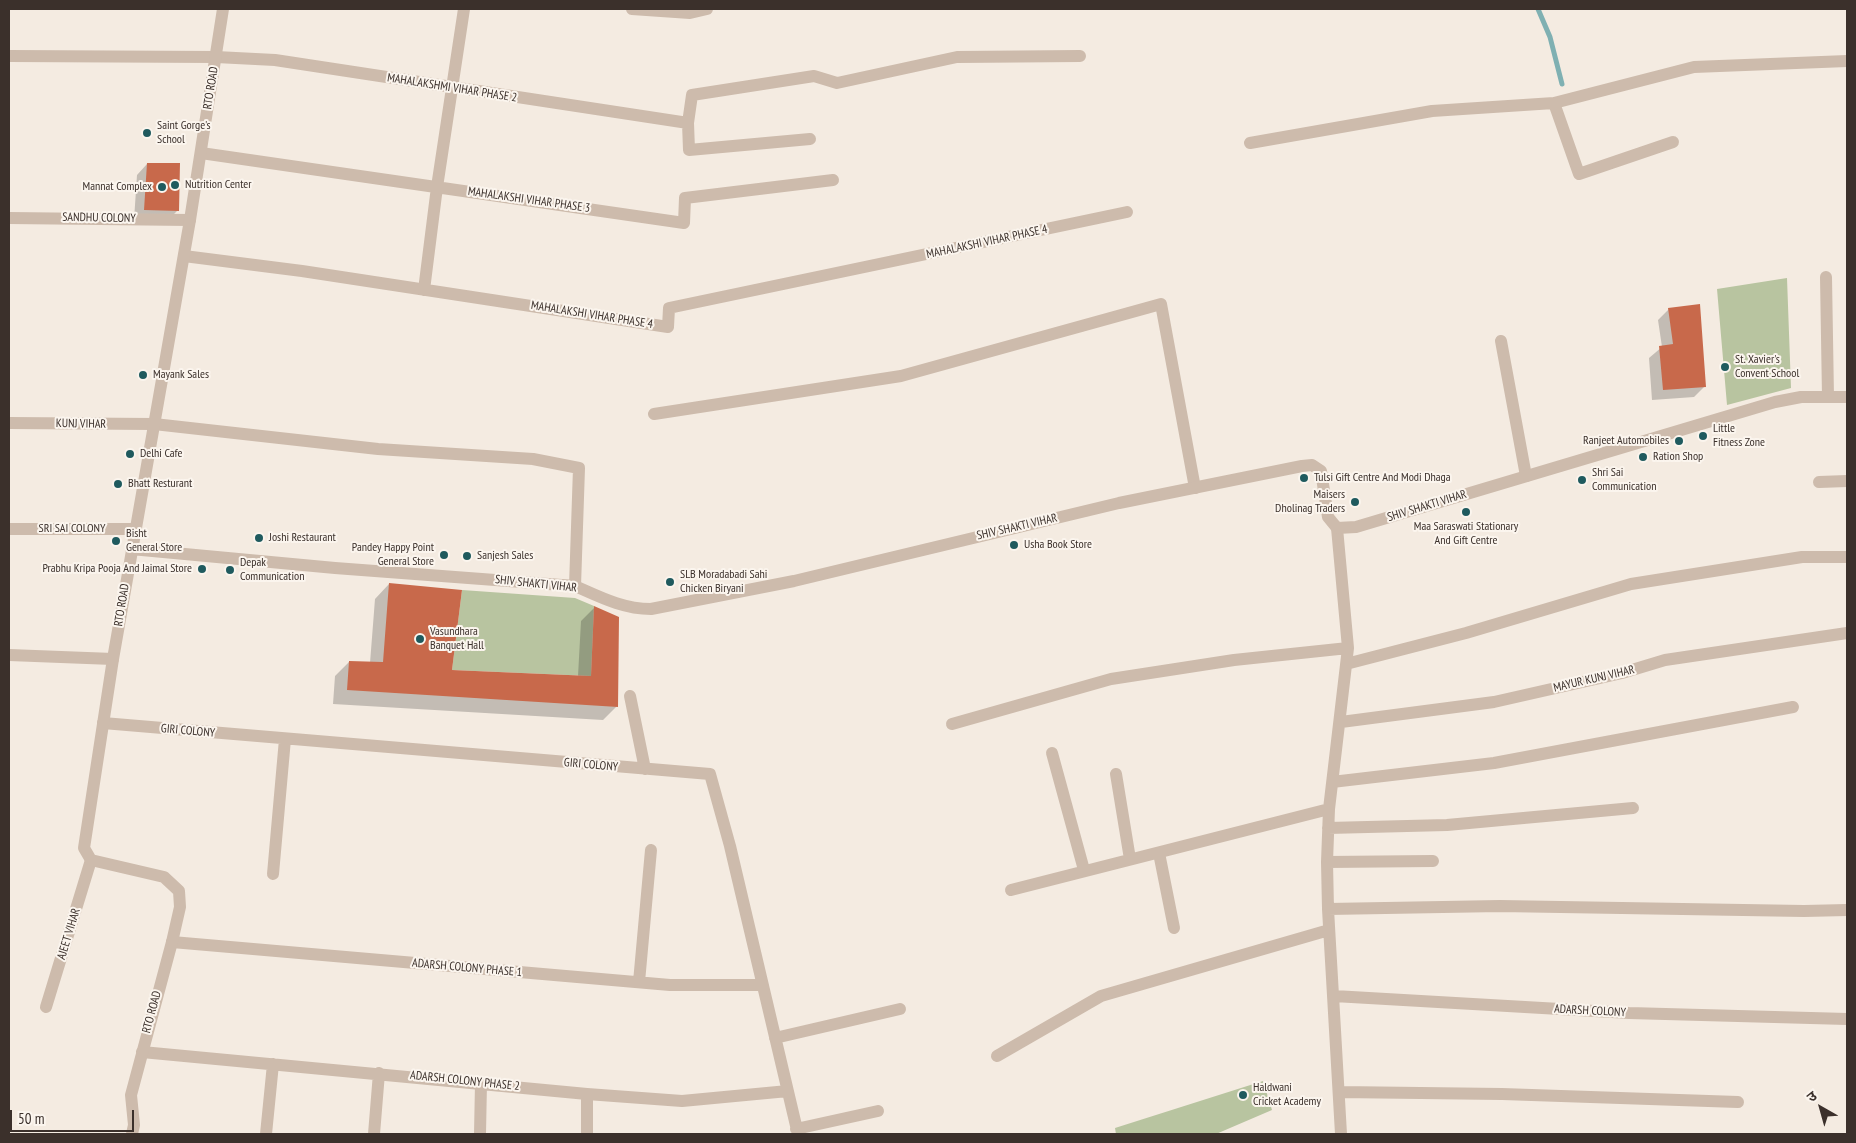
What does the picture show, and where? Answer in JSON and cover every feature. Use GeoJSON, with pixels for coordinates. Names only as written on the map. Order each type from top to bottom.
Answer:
{"type":"FeatureCollection","features":[{"type":"Feature","properties":{"kind":"street","name":"RTO ROAD"},"geometry":{"type":"LineString","coordinates":[[132,1134],[134,1125],[131,1095],[172,942],[180,907],[179,891],[164,877],[91,860],[84,848],[131,548],[184,256],[223,9]]}},
{"type":"Feature","properties":{"kind":"street"},"geometry":{"type":"LineString","coordinates":[[424,290],[437,188],[464,9]]}},
{"type":"Feature","properties":{"kind":"street"},"geometry":{"type":"LineString","coordinates":[[632,9],[690,14],[707,9]]}},
{"type":"Feature","properties":{"kind":"street","name":"MAHALAKSHMI VIHAR PHASE 2"},"geometry":{"type":"LineString","coordinates":[[9,56],[216,57],[275,60],[688,123]]}},
{"type":"Feature","properties":{"kind":"street"},"geometry":{"type":"LineString","coordinates":[[810,139],[689,150],[688,123],[692,95],[814,76],[837,82],[958,57],[1080,56]]}},
{"type":"Feature","properties":{"kind":"street"},"geometry":{"type":"LineString","coordinates":[[1250,143],[1432,111],[1554,103],[1694,67],[1847,61]]}},
{"type":"Feature","properties":{"kind":"street"},"geometry":{"type":"LineString","coordinates":[[1554,103],[1579,174],[1673,142]]}},
{"type":"Feature","properties":{"kind":"street","name":"MAHALAKSHI VIHAR PHASE 3"},"geometry":{"type":"LineString","coordinates":[[201,153],[684,223],[685,198],[833,180]]}},
{"type":"Feature","properties":{"kind":"street","name":"MAHALAKSHI VIHAR PHASE 4"},"geometry":{"type":"LineString","coordinates":[[184,256],[668,327],[669,308],[1127,212]]}},
{"type":"Feature","properties":{"kind":"street","name":"SANDHU COLONY"},"geometry":{"type":"LineString","coordinates":[[9,218],[190,220]]}},
{"type":"Feature","properties":{"kind":"street"},"geometry":{"type":"LineString","coordinates":[[1826,277],[1828,397]]}},
{"type":"Feature","properties":{"kind":"street"},"geometry":{"type":"LineString","coordinates":[[654,414],[901,376],[1161,304],[1195,488]]}},
{"type":"Feature","properties":{"kind":"street"},"geometry":{"type":"LineString","coordinates":[[1501,341],[1526,476]]}},
{"type":"Feature","properties":{"kind":"street","name":"SHIV SHAKTI VIHAR"},"geometry":{"type":"LineString","coordinates":[[131,548],[335,568],[575,586],[611,603],[639,609],[651,609],[794,582],[1119,503],[1312,465],[1321,471],[1328,517],[1337,528],[1356,527],[1775,402],[1801,397],[1847,397]]}},
{"type":"Feature","properties":{"kind":"street","name":"KUNJ VIHAR"},"geometry":{"type":"LineString","coordinates":[[9,423],[154,424],[378,449],[533,459],[579,468],[575,586]]}},
{"type":"Feature","properties":{"kind":"street"},"geometry":{"type":"LineString","coordinates":[[1819,482],[1847,481]]}},
{"type":"Feature","properties":{"kind":"street","name":"SRI SAI COLONY"},"geometry":{"type":"LineString","coordinates":[[9,528],[135,528]]}},
{"type":"Feature","properties":{"kind":"street"},"geometry":{"type":"LineString","coordinates":[[1337,528],[1348,648],[1341,722],[1329,809],[1327,862],[1341,1134]]}},
{"type":"Feature","properties":{"kind":"street"},"geometry":{"type":"LineString","coordinates":[[1346,664],[1466,633],[1631,584],[1802,558],[1847,557]]}},
{"type":"Feature","properties":{"kind":"street","name":"MAYUR KUNJ VIHAR"},"geometry":{"type":"LineString","coordinates":[[1341,722],[1494,702],[1622,673],[1665,660],[1847,634]]}},
{"type":"Feature","properties":{"kind":"street"},"geometry":{"type":"LineString","coordinates":[[952,724],[1111,678],[1234,660],[1348,648]]}},
{"type":"Feature","properties":{"kind":"street"},"geometry":{"type":"LineString","coordinates":[[9,655],[113,659]]}},
{"type":"Feature","properties":{"kind":"street"},"geometry":{"type":"LineString","coordinates":[[630,696],[645,770]]}},
{"type":"Feature","properties":{"kind":"street"},"geometry":{"type":"LineString","coordinates":[[1332,782],[1494,763],[1793,707]]}},
{"type":"Feature","properties":{"kind":"street","name":"GIRI COLONY"},"geometry":{"type":"LineString","coordinates":[[103,723],[285,740],[710,774],[730,846],[797,1132]]}},
{"type":"Feature","properties":{"kind":"street"},"geometry":{"type":"LineString","coordinates":[[273,874],[285,740]]}},
{"type":"Feature","properties":{"kind":"street"},"geometry":{"type":"LineString","coordinates":[[1052,752],[1084,870]]}},
{"type":"Feature","properties":{"kind":"street"},"geometry":{"type":"LineString","coordinates":[[1116,774],[1130,859]]}},
{"type":"Feature","properties":{"kind":"street"},"geometry":{"type":"LineString","coordinates":[[1328,828],[1447,825],[1632,808]]}},
{"type":"Feature","properties":{"kind":"street"},"geometry":{"type":"LineString","coordinates":[[1011,890],[1329,809]]}},
{"type":"Feature","properties":{"kind":"street"},"geometry":{"type":"LineString","coordinates":[[639,982],[651,850]]}},
{"type":"Feature","properties":{"kind":"street"},"geometry":{"type":"LineString","coordinates":[[1159,853],[1174,928]]}},
{"type":"Feature","properties":{"kind":"street","name":"AJEET VIHAR"},"geometry":{"type":"LineString","coordinates":[[46,1007],[91,860]]}},
{"type":"Feature","properties":{"kind":"street"},"geometry":{"type":"LineString","coordinates":[[1327,862],[1433,861]]}},
{"type":"Feature","properties":{"kind":"street"},"geometry":{"type":"LineString","coordinates":[[1328,909],[1500,906],[1754,911],[1847,910]]}},
{"type":"Feature","properties":{"kind":"street"},"geometry":{"type":"LineString","coordinates":[[997,1056],[1101,996],[1329,930]]}},
{"type":"Feature","properties":{"kind":"street","name":"ADARSH COLONY PHASE 1"},"geometry":{"type":"LineString","coordinates":[[172,942],[670,985],[762,985]]}},
{"type":"Feature","properties":{"kind":"street","name":"ADARSH COLONY"},"geometry":{"type":"LineString","coordinates":[[1334,996],[1629,1013],[1847,1019]]}},
{"type":"Feature","properties":{"kind":"street"},"geometry":{"type":"LineString","coordinates":[[775,1038],[900,1009]]}},
{"type":"Feature","properties":{"kind":"street","name":"ADARSH COLONY PHASE 2"},"geometry":{"type":"LineString","coordinates":[[142,1052],[587,1094],[682,1101],[788,1091]]}},
{"type":"Feature","properties":{"kind":"street"},"geometry":{"type":"LineString","coordinates":[[266,1134],[273,1064]]}},
{"type":"Feature","properties":{"kind":"street"},"geometry":{"type":"LineString","coordinates":[[374,1134],[380,1073]]}},
{"type":"Feature","properties":{"kind":"street"},"geometry":{"type":"LineString","coordinates":[[480,1134],[481,1083]]}},
{"type":"Feature","properties":{"kind":"street"},"geometry":{"type":"LineString","coordinates":[[1339,1092],[1511,1094],[1738,1102]]}},
{"type":"Feature","properties":{"kind":"street"},"geometry":{"type":"LineString","coordinates":[[586,1134],[587,1094]]}},
{"type":"Feature","properties":{"kind":"street"},"geometry":{"type":"LineString","coordinates":[[797,1132],[878,1111]]}},
{"type":"Feature","properties":{"kind":"green space"},"geometry":{"type":"Polygon","coordinates":[[[1787,278],[1791,388],[1727,405],[1717,289],[1787,278]]]}},
{"type":"Feature","properties":{"kind":"green space"},"geometry":{"type":"Polygon","coordinates":[[[462,590],[575,598],[594,606],[591,676],[452,670],[462,590]]]}},
{"type":"Feature","properties":{"kind":"green space","name":"Haldwani Cricket Academy"},"geometry":{"type":"Polygon","coordinates":[[[1263,1081],[1272,1110],[1216,1134],[1116,1134],[1115,1128],[1263,1081]]]}},
{"type":"Feature","properties":{"kind":"building","name":"Mannat Complex"},"geometry":{"type":"Polygon","coordinates":[[[147,163],[180,163],[179,211],[144,210],[147,163]]]}},
{"type":"Feature","properties":{"kind":"building"},"geometry":{"type":"Polygon","coordinates":[[[1700,304],[1706,387],[1663,390],[1659,346],[1673,344],[1668,308],[1700,304]]]}},
{"type":"Feature","properties":{"kind":"building","name":"Vasundhara Banquet Hall"},"geometry":{"type":"Polygon","coordinates":[[[389,583],[462,590],[452,670],[591,676],[594,606],[619,617],[618,707],[347,690],[349,661],[383,662],[389,583]]]}},
{"type":"Feature","properties":{"kind":"waterway"},"geometry":{"type":"LineString","coordinates":[[1538,9],[1550,37],[1562,84]]}},
{"type":"Feature","properties":{"kind":"place","name":"Saint Gorge's School"},"geometry":{"type":"Point","coordinates":[147,133]}},
{"type":"Feature","properties":{"kind":"place","name":"Nutrition Center"},"geometry":{"type":"Point","coordinates":[175,185]}},
{"type":"Feature","properties":{"kind":"place","name":"Mannat Complex"},"geometry":{"type":"Point","coordinates":[162,187]}},
{"type":"Feature","properties":{"kind":"place","name":"St. Xavier's Convent School"},"geometry":{"type":"Point","coordinates":[1725,367]}},
{"type":"Feature","properties":{"kind":"place","name":"Mayank Sales"},"geometry":{"type":"Point","coordinates":[143,375]}},
{"type":"Feature","properties":{"kind":"place","name":"Little Fitness Zone"},"geometry":{"type":"Point","coordinates":[1703,436]}},
{"type":"Feature","properties":{"kind":"place","name":"Ranjeet Automobiles"},"geometry":{"type":"Point","coordinates":[1679,441]}},
{"type":"Feature","properties":{"kind":"place","name":"Delhi Cafe"},"geometry":{"type":"Point","coordinates":[130,454]}},
{"type":"Feature","properties":{"kind":"place","name":"Ration Shop"},"geometry":{"type":"Point","coordinates":[1643,457]}},
{"type":"Feature","properties":{"kind":"place","name":"Tulsi Gift Centre And Modi Dhaga"},"geometry":{"type":"Point","coordinates":[1304,478]}},
{"type":"Feature","properties":{"kind":"place","name":"Shri Sai Communication"},"geometry":{"type":"Point","coordinates":[1582,480]}},
{"type":"Feature","properties":{"kind":"place","name":"Bhatt Resturant"},"geometry":{"type":"Point","coordinates":[118,484]}},
{"type":"Feature","properties":{"kind":"place","name":"Maisers Dholinag Traders"},"geometry":{"type":"Point","coordinates":[1355,502]}},
{"type":"Feature","properties":{"kind":"place","name":"Maa Saraswati Stationary And Gift Centre"},"geometry":{"type":"Point","coordinates":[1466,512]}},
{"type":"Feature","properties":{"kind":"place","name":"Joshi Restaurant"},"geometry":{"type":"Point","coordinates":[259,538]}},
{"type":"Feature","properties":{"kind":"place","name":"Bisht General Store"},"geometry":{"type":"Point","coordinates":[116,541]}},
{"type":"Feature","properties":{"kind":"place","name":"Usha Book Store"},"geometry":{"type":"Point","coordinates":[1014,545]}},
{"type":"Feature","properties":{"kind":"place","name":"Pandey Happy Point General Store"},"geometry":{"type":"Point","coordinates":[444,555]}},
{"type":"Feature","properties":{"kind":"place","name":"Sanjesh Sales"},"geometry":{"type":"Point","coordinates":[467,556]}},
{"type":"Feature","properties":{"kind":"place","name":"Prabhu Kripa Pooja And Jaimal Store"},"geometry":{"type":"Point","coordinates":[202,569]}},
{"type":"Feature","properties":{"kind":"place","name":"Depak Communication"},"geometry":{"type":"Point","coordinates":[230,570]}},
{"type":"Feature","properties":{"kind":"place","name":"SLB Moradabadi Sahi Chicken Biryani"},"geometry":{"type":"Point","coordinates":[670,582]}},
{"type":"Feature","properties":{"kind":"place","name":"Vasundhara Banquet Hall"},"geometry":{"type":"Point","coordinates":[420,639]}},
{"type":"Feature","properties":{"kind":"place","name":"Haldwani Cricket Academy"},"geometry":{"type":"Point","coordinates":[1243,1095]}}]}
